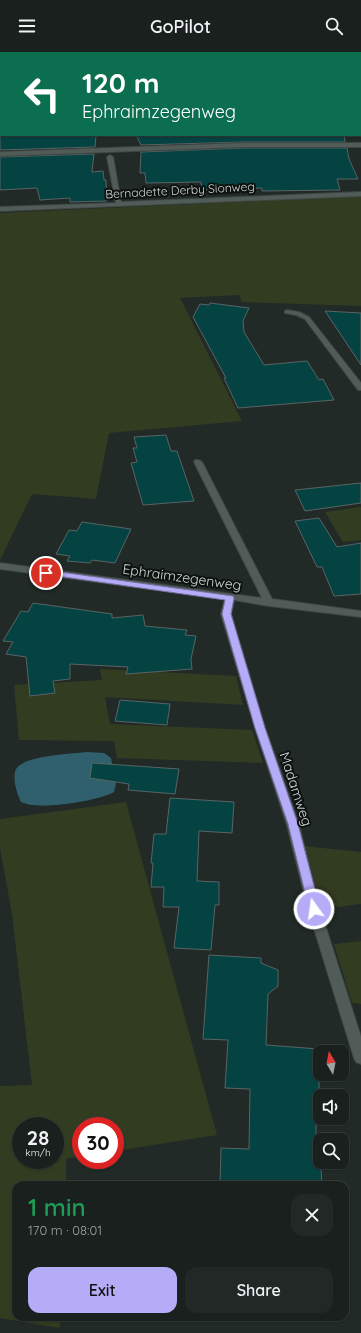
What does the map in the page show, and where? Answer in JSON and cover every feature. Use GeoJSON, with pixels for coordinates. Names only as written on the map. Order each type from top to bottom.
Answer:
{"type":"FeatureCollection","features":[{"type":"Feature","properties":{"kind":"street"},"geometry":{"type":"LineString","coordinates":[[0,154],[244,145],[361,145]]}},
{"type":"Feature","properties":{"kind":"street"},"geometry":{"type":"LineString","coordinates":[[110,157],[119,204]]}},
{"type":"Feature","properties":{"kind":"street","name":"Bernadette Derby Sionweg"},"geometry":{"type":"LineString","coordinates":[[0,209],[361,194]]}},
{"type":"Feature","properties":{"kind":"street"},"geometry":{"type":"LineString","coordinates":[[286,312],[297,313],[307,318],[361,388]]}},
{"type":"Feature","properties":{"kind":"street"},"geometry":{"type":"LineString","coordinates":[[198,462],[269,603]]}},
{"type":"Feature","properties":{"kind":"street","name":"Ephraimzegenweg"},"geometry":{"type":"LineString","coordinates":[[0,566],[230,598],[361,614]]}},
{"type":"Feature","properties":{"kind":"street","name":"Madamweg"},"geometry":{"type":"LineString","coordinates":[[230,598],[226,614],[260,728],[293,824],[314,909],[361,1058]]}},
{"type":"Feature","properties":{"kind":"green space"},"geometry":{"type":"Polygon","coordinates":[[[361,196],[361,306],[242,302],[239,295],[180,298],[242,421],[109,433],[96,499],[32,494],[0,560],[0,213],[361,196]]]}},
{"type":"Feature","properties":{"kind":"green space"},"geometry":{"type":"Polygon","coordinates":[[[361,507],[361,540],[343,542],[325,512],[361,507]]]}},
{"type":"Feature","properties":{"kind":"green space"},"geometry":{"type":"Polygon","coordinates":[[[100,669],[236,676],[243,705],[105,697],[110,724],[252,730],[263,763],[117,758],[114,741],[19,740],[14,685],[102,680],[100,669]]]}},
{"type":"Feature","properties":{"kind":"green space"},"geometry":{"type":"Polygon","coordinates":[[[126,802],[217,1135],[124,1150],[124,1117],[72,1117],[72,1158],[66,1159],[66,1181],[12,1181],[12,1320],[0,1318],[0,1086],[32,1085],[12,914],[0,848],[0,819],[126,802]]]}},
{"type":"Feature","properties":{"kind":"green space"},"geometry":{"type":"Polygon","coordinates":[[[304,846],[361,852],[361,904],[322,909],[304,846]]]}},
{"type":"Feature","properties":{"kind":"green space"},"geometry":{"type":"Polygon","coordinates":[[[361,941],[361,1004],[352,1003],[334,944],[361,941]]]}},
{"type":"Feature","properties":{"kind":"green space"},"geometry":{"type":"Polygon","coordinates":[[[18,1321],[61,1321],[59,1328],[18,1321]]]}},
{"type":"Feature","properties":{"kind":"water"},"geometry":{"type":"Polygon","coordinates":[[[87,752],[104,753],[111,758],[116,784],[114,792],[98,798],[63,804],[41,806],[21,802],[15,783],[15,772],[18,766],[47,756],[87,752]]]}},
{"type":"Feature","properties":{"kind":"building"},"geometry":{"type":"Polygon","coordinates":[[[0,136],[96,136],[95,147],[0,150],[0,136]]]}},
{"type":"Feature","properties":{"kind":"building"},"geometry":{"type":"Polygon","coordinates":[[[136,136],[344,136],[345,142],[244,142],[141,145],[136,136]]]}},
{"type":"Feature","properties":{"kind":"building"},"geometry":{"type":"Polygon","coordinates":[[[244,148],[347,148],[349,159],[358,179],[337,179],[340,190],[262,191],[262,188],[202,190],[201,182],[146,183],[145,173],[140,173],[141,152],[244,148]]]}},
{"type":"Feature","properties":{"kind":"building"},"geometry":{"type":"Polygon","coordinates":[[[94,154],[92,172],[103,171],[104,180],[106,180],[107,201],[70,202],[70,198],[40,200],[37,188],[0,190],[0,157],[94,154]]]}},
{"type":"Feature","properties":{"kind":"building"},"geometry":{"type":"Polygon","coordinates":[[[210,303],[249,308],[243,321],[244,332],[264,365],[307,361],[319,380],[323,379],[334,400],[238,408],[224,378],[226,378],[193,317],[200,304],[209,305],[210,303]]]}},
{"type":"Feature","properties":{"kind":"building"},"geometry":{"type":"Polygon","coordinates":[[[325,311],[361,313],[361,365],[325,311]]]}},
{"type":"Feature","properties":{"kind":"building"},"geometry":{"type":"Polygon","coordinates":[[[166,435],[171,451],[177,451],[194,501],[143,505],[131,463],[137,462],[133,448],[137,448],[134,437],[166,435]]]}},
{"type":"Feature","properties":{"kind":"building"},"geometry":{"type":"Polygon","coordinates":[[[361,483],[361,503],[305,511],[295,490],[361,483]]]}},
{"type":"Feature","properties":{"kind":"building"},"geometry":{"type":"Polygon","coordinates":[[[319,518],[337,547],[361,543],[361,594],[334,596],[322,567],[317,567],[295,521],[319,518]]]}},
{"type":"Feature","properties":{"kind":"building"},"geometry":{"type":"Polygon","coordinates":[[[82,522],[131,529],[115,563],[92,560],[90,563],[67,561],[70,556],[56,554],[69,530],[77,531],[82,522]]]}},
{"type":"Feature","properties":{"kind":"building"},"geometry":{"type":"Polygon","coordinates":[[[33,603],[112,614],[112,618],[143,615],[145,626],[187,630],[185,635],[196,636],[191,659],[192,669],[126,674],[128,667],[70,664],[70,679],[53,681],[55,693],[30,696],[26,657],[6,654],[13,642],[3,641],[21,611],[28,612],[33,603]]]}},
{"type":"Feature","properties":{"kind":"building"},"geometry":{"type":"Polygon","coordinates":[[[120,700],[170,704],[167,725],[115,721],[120,700]]]}},
{"type":"Feature","properties":{"kind":"building"},"geometry":{"type":"Polygon","coordinates":[[[92,763],[179,769],[175,794],[128,790],[129,784],[90,778],[92,763]]]}},
{"type":"Feature","properties":{"kind":"building"},"geometry":{"type":"Polygon","coordinates":[[[170,798],[234,802],[232,833],[199,831],[197,881],[219,882],[219,905],[215,905],[211,950],[174,948],[179,907],[163,907],[164,887],[151,887],[153,863],[151,863],[154,834],[166,834],[170,798]]]}},
{"type":"Feature","properties":{"kind":"building"},"geometry":{"type":"Polygon","coordinates":[[[209,955],[261,958],[261,963],[278,970],[278,986],[268,994],[266,1045],[313,1049],[313,1081],[319,1081],[319,1089],[313,1089],[313,1125],[316,1125],[316,1133],[313,1133],[313,1169],[321,1169],[322,1181],[220,1181],[221,1148],[249,1149],[250,1089],[225,1088],[228,1040],[203,1039],[209,955]]]}},
{"type":"Feature","properties":{"kind":"route"},"geometry":{"type":"LineString","coordinates":[[46,573],[230,598],[226,614],[260,728],[293,824],[314,909]]}}]}
